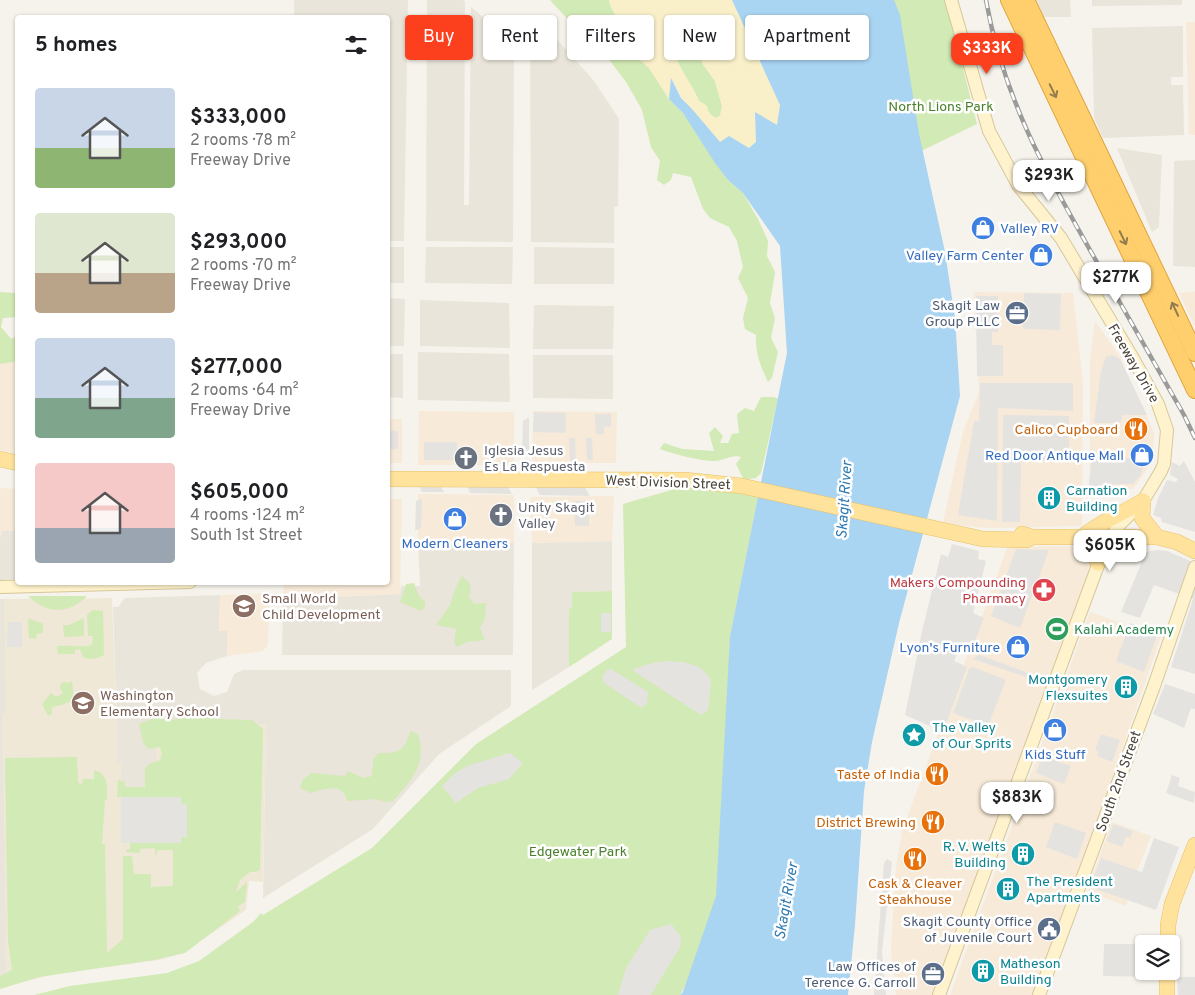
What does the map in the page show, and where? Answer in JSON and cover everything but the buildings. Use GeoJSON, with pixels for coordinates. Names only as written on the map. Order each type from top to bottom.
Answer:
{"type":"FeatureCollection","features":[{"type":"Feature","properties":{"kind":"highway"},"geometry":{"type":"LineString","coordinates":[[1009,0],[1195,390]]}},
{"type":"Feature","properties":{"kind":"highway"},"geometry":{"type":"LineString","coordinates":[[1026,0],[1195,353]]}},
{"type":"Feature","properties":{"kind":"main road"},"geometry":{"type":"LineString","coordinates":[[0,459],[15,462]]}},
{"type":"Feature","properties":{"kind":"main road","name":"West Division Street"},"geometry":{"type":"LineString","coordinates":[[390,479],[602,479],[712,482],[742,486],[983,539],[1157,537],[1177,542],[1195,551]]}},
{"type":"Feature","properties":{"kind":"main road"},"geometry":{"type":"LineString","coordinates":[[1098,563],[1093,551],[1084,544],[1082,537],[1101,524],[1143,501]]}},
{"type":"Feature","properties":{"kind":"main road"},"geometry":{"type":"LineString","coordinates":[[1143,501],[1142,518],[1157,537]]}},
{"type":"Feature","properties":{"kind":"main road"},"geometry":{"type":"LineString","coordinates":[[1168,935],[1172,904],[1195,845]]}},
{"type":"Feature","properties":{"kind":"main road"},"geometry":{"type":"LineString","coordinates":[[1167,980],[1167,995]]}},
{"type":"Feature","properties":{"kind":"street","name":"Freeway Drive"},"geometry":{"type":"LineString","coordinates":[[940,995],[1098,563],[1118,525],[1143,501],[1164,464],[1167,430],[1158,404],[1134,360],[1061,238],[1018,185],[989,131],[951,0]]}},
{"type":"Feature","properties":{"kind":"street","name":"South 2nd Street"},"geometry":{"type":"LineString","coordinates":[[1039,995],[1180,613],[1195,567]]}},
{"type":"Feature","properties":{"kind":"street"},"geometry":{"type":"LineString","coordinates":[[0,587],[76,585]]}},
{"type":"Feature","properties":{"kind":"shaded area"},"geometry":{"type":"Polygon","coordinates":[[[294,0],[408,0],[408,15],[405,15],[405,60],[407,60],[404,241],[390,241],[390,15],[294,15],[294,0]]]}},
{"type":"Feature","properties":{"kind":"shaded area"},"geometry":{"type":"Polygon","coordinates":[[[427,0],[463,0],[465,2],[465,15],[427,15],[427,0]]]}},
{"type":"Feature","properties":{"kind":"shaded area"},"geometry":{"type":"Polygon","coordinates":[[[1036,0],[1070,0],[1071,17],[1044,17],[1036,0]]]}},
{"type":"Feature","properties":{"kind":"shaded area"},"geometry":{"type":"Polygon","coordinates":[[[1092,0],[1182,0],[1182,5],[1092,6],[1092,0]]]}},
{"type":"Feature","properties":{"kind":"shaded area"},"geometry":{"type":"Polygon","coordinates":[[[471,7],[483,17],[483,60],[514,60],[513,242],[426,241],[427,60],[465,60],[464,205],[469,205],[470,60],[473,60],[473,15],[471,15],[471,7]]]}},
{"type":"Feature","properties":{"kind":"shaded area"},"geometry":{"type":"Polygon","coordinates":[[[1186,22],[1195,22],[1195,135],[1189,135],[1186,22]]]}},
{"type":"Feature","properties":{"kind":"shaded area"},"geometry":{"type":"Polygon","coordinates":[[[1183,26],[1183,77],[1171,77],[1171,85],[1183,85],[1184,135],[1103,138],[1094,118],[1092,28],[1183,26]]]}},
{"type":"Feature","properties":{"kind":"shaded area"},"geometry":{"type":"Polygon","coordinates":[[[557,40],[567,51],[567,60],[575,60],[594,81],[619,119],[618,206],[614,207],[614,243],[531,242],[530,60],[557,60],[557,40]]]}},
{"type":"Feature","properties":{"kind":"shaded area"},"geometry":{"type":"Polygon","coordinates":[[[1117,148],[1162,155],[1159,227],[1152,232],[1117,148]]]}},
{"type":"Feature","properties":{"kind":"shaded area"},"geometry":{"type":"Polygon","coordinates":[[[1195,160],[1195,267],[1173,266],[1174,161],[1195,160]]]}},
{"type":"Feature","properties":{"kind":"shaded area"},"geometry":{"type":"Polygon","coordinates":[[[390,247],[404,247],[404,283],[390,283],[390,247]]]}},
{"type":"Feature","properties":{"kind":"shaded area"},"geometry":{"type":"Polygon","coordinates":[[[426,247],[513,247],[512,284],[425,283],[426,247]]]}},
{"type":"Feature","properties":{"kind":"shaded area"},"geometry":{"type":"Polygon","coordinates":[[[534,247],[614,248],[614,284],[534,284],[534,247]]]}},
{"type":"Feature","properties":{"kind":"shaded area"},"geometry":{"type":"Polygon","coordinates":[[[1195,291],[1195,327],[1179,293],[1195,291]]]}},
{"type":"Feature","properties":{"kind":"shaded area"},"geometry":{"type":"Polygon","coordinates":[[[974,292],[1073,293],[1083,383],[1082,526],[991,528],[943,522],[963,432],[979,392],[974,292]]]}},
{"type":"Feature","properties":{"kind":"shaded area"},"geometry":{"type":"Polygon","coordinates":[[[1024,293],[1061,294],[1060,330],[1023,329],[1024,293]]]}},
{"type":"Feature","properties":{"kind":"shaded area"},"geometry":{"type":"Polygon","coordinates":[[[976,296],[998,296],[998,332],[992,332],[992,345],[1003,345],[1003,376],[977,376],[976,296]]]}},
{"type":"Feature","properties":{"kind":"shaded area"},"geometry":{"type":"Polygon","coordinates":[[[390,298],[405,299],[404,346],[390,346],[390,298]]]}},
{"type":"Feature","properties":{"kind":"shaded area"},"geometry":{"type":"Polygon","coordinates":[[[420,300],[509,303],[510,348],[420,346],[420,300]]]}},
{"type":"Feature","properties":{"kind":"shaded area"},"geometry":{"type":"Polygon","coordinates":[[[534,305],[614,306],[613,349],[533,349],[534,305]]]}},
{"type":"Feature","properties":{"kind":"shaded area"},"geometry":{"type":"Polygon","coordinates":[[[1095,321],[1119,355],[1154,433],[1153,451],[1147,469],[1133,489],[1090,488],[1090,359],[1095,321]]]}},
{"type":"Feature","properties":{"kind":"shaded area"},"geometry":{"type":"Polygon","coordinates":[[[418,352],[509,354],[510,402],[418,400],[418,352]]]}},
{"type":"Feature","properties":{"kind":"shaded area"},"geometry":{"type":"Polygon","coordinates":[[[390,354],[403,354],[403,398],[390,397],[390,354]]]}},
{"type":"Feature","properties":{"kind":"shaded area"},"geometry":{"type":"Polygon","coordinates":[[[533,355],[613,355],[613,399],[533,398],[533,355]]]}},
{"type":"Feature","properties":{"kind":"shaded area"},"geometry":{"type":"Polygon","coordinates":[[[1112,355],[1120,359],[1147,415],[1122,415],[1121,423],[1094,423],[1101,371],[1106,357],[1112,355]]]}},
{"type":"Feature","properties":{"kind":"shaded area"},"geometry":{"type":"Polygon","coordinates":[[[0,357],[15,357],[15,454],[0,450],[0,357]]]}},
{"type":"Feature","properties":{"kind":"shaded area"},"geometry":{"type":"Polygon","coordinates":[[[980,383],[1073,383],[1073,411],[998,408],[997,521],[958,515],[974,421],[979,421],[980,383]]]}},
{"type":"Feature","properties":{"kind":"shaded area"},"geometry":{"type":"Polygon","coordinates":[[[419,411],[514,412],[514,465],[418,465],[419,411]]]}},
{"type":"Feature","properties":{"kind":"shaded area"},"geometry":{"type":"Polygon","coordinates":[[[533,411],[617,412],[616,463],[532,463],[533,411]]]}},
{"type":"Feature","properties":{"kind":"shaded area"},"geometry":{"type":"Polygon","coordinates":[[[534,412],[566,413],[566,433],[533,432],[534,412]]]}},
{"type":"Feature","properties":{"kind":"shaded area"},"geometry":{"type":"Polygon","coordinates":[[[595,414],[611,414],[611,426],[604,427],[604,434],[596,434],[595,414]]]}},
{"type":"Feature","properties":{"kind":"shaded area"},"geometry":{"type":"Polygon","coordinates":[[[1003,415],[1069,416],[1069,461],[1021,461],[1020,522],[1002,522],[1003,415]]]}},
{"type":"Feature","properties":{"kind":"shaded area"},"geometry":{"type":"Polygon","coordinates":[[[529,417],[529,452],[522,456],[523,421],[529,417]]]}},
{"type":"Feature","properties":{"kind":"shaded area"},"geometry":{"type":"Polygon","coordinates":[[[390,419],[402,419],[402,463],[390,463],[390,419]]]}},
{"type":"Feature","properties":{"kind":"shaded area"},"geometry":{"type":"Polygon","coordinates":[[[390,431],[398,431],[398,449],[390,449],[390,431]]]}},
{"type":"Feature","properties":{"kind":"shaded area"},"geometry":{"type":"Polygon","coordinates":[[[569,438],[575,438],[576,461],[570,461],[569,438]]]}},
{"type":"Feature","properties":{"kind":"shaded area"},"geometry":{"type":"Polygon","coordinates":[[[586,438],[592,438],[593,460],[587,460],[586,438]]]}},
{"type":"Feature","properties":{"kind":"shaded area"},"geometry":{"type":"Polygon","coordinates":[[[424,442],[457,442],[457,460],[424,460],[424,442]]]}},
{"type":"Feature","properties":{"kind":"shaded area"},"geometry":{"type":"Polygon","coordinates":[[[1092,454],[1112,454],[1112,458],[1147,459],[1140,476],[1133,484],[1114,484],[1105,492],[1088,493],[1092,454]]]}},
{"type":"Feature","properties":{"kind":"shaded area"},"geometry":{"type":"Polygon","coordinates":[[[1184,461],[1195,482],[1195,532],[1162,522],[1161,518],[1153,515],[1158,498],[1167,480],[1176,482],[1178,479],[1170,475],[1172,462],[1180,466],[1184,461]]]}},
{"type":"Feature","properties":{"kind":"shaded area"},"geometry":{"type":"Polygon","coordinates":[[[419,485],[440,485],[444,492],[422,492],[419,485]]]}},
{"type":"Feature","properties":{"kind":"shaded area"},"geometry":{"type":"Polygon","coordinates":[[[467,485],[507,485],[512,494],[470,493],[467,485]]]}},
{"type":"Feature","properties":{"kind":"shaded area"},"geometry":{"type":"Polygon","coordinates":[[[535,486],[584,486],[590,496],[540,495],[535,486]]]}},
{"type":"Feature","properties":{"kind":"shaded area"},"geometry":{"type":"Polygon","coordinates":[[[0,488],[15,489],[15,530],[2,531],[0,538],[0,488]]]}},
{"type":"Feature","properties":{"kind":"shaded area"},"geometry":{"type":"Polygon","coordinates":[[[418,494],[514,495],[514,543],[418,542],[418,494]]]}},
{"type":"Feature","properties":{"kind":"shaded area"},"geometry":{"type":"Polygon","coordinates":[[[614,496],[612,541],[532,543],[530,497],[614,496]]]}},
{"type":"Feature","properties":{"kind":"shaded area"},"geometry":{"type":"Polygon","coordinates":[[[390,499],[402,499],[400,594],[330,597],[316,601],[283,600],[284,585],[390,585],[390,499]]]}},
{"type":"Feature","properties":{"kind":"shaded area"},"geometry":{"type":"Polygon","coordinates":[[[422,499],[421,528],[415,531],[416,501],[422,499]]]}},
{"type":"Feature","properties":{"kind":"shaded area"},"geometry":{"type":"Polygon","coordinates":[[[574,501],[589,501],[589,526],[575,526],[574,501]]]}},
{"type":"Feature","properties":{"kind":"shaded area"},"geometry":{"type":"Polygon","coordinates":[[[15,530],[15,579],[0,580],[0,538],[2,531],[15,530]]]}},
{"type":"Feature","properties":{"kind":"shaded area"},"geometry":{"type":"Polygon","coordinates":[[[612,541],[612,591],[572,592],[572,609],[569,609],[569,667],[532,690],[532,543],[612,541]]]}},
{"type":"Feature","properties":{"kind":"shaded area"},"geometry":{"type":"Polygon","coordinates":[[[418,542],[514,543],[513,655],[282,655],[283,600],[316,601],[330,597],[400,594],[401,586],[420,586],[418,542]]]}},
{"type":"Feature","properties":{"kind":"shaded area"},"geometry":{"type":"Polygon","coordinates":[[[952,544],[979,551],[978,559],[986,561],[973,613],[984,618],[973,646],[962,642],[954,661],[967,667],[943,732],[905,715],[922,631],[941,554],[948,557],[952,544]]]}},
{"type":"Feature","properties":{"kind":"shaded area"},"geometry":{"type":"Polygon","coordinates":[[[1008,546],[1098,547],[932,995],[896,995],[891,952],[896,867],[902,831],[1008,546]]]}},
{"type":"Feature","properties":{"kind":"shaded area"},"geometry":{"type":"Polygon","coordinates":[[[1016,549],[1049,550],[1020,628],[991,616],[1016,549]]]}},
{"type":"Feature","properties":{"kind":"shaded area"},"geometry":{"type":"Polygon","coordinates":[[[1167,551],[1195,563],[1195,674],[1171,667],[1193,599],[1154,585],[1140,618],[1121,612],[1146,552],[1167,551]]]}},
{"type":"Feature","properties":{"kind":"shaded area"},"geometry":{"type":"Polygon","coordinates":[[[269,593],[268,645],[263,651],[227,656],[227,631],[219,631],[220,595],[269,593]]]}},
{"type":"Feature","properties":{"kind":"shaded area"},"geometry":{"type":"Polygon","coordinates":[[[220,595],[219,631],[227,631],[227,656],[206,663],[197,673],[200,689],[214,696],[227,692],[234,674],[243,670],[511,670],[511,706],[439,754],[373,829],[263,898],[266,724],[156,762],[153,796],[121,796],[121,763],[116,763],[117,729],[113,607],[118,607],[125,598],[220,595]]]}},
{"type":"Feature","properties":{"kind":"shaded area","name":"Washington Elementary School"},"geometry":{"type":"Polygon","coordinates":[[[112,598],[117,729],[116,763],[121,763],[121,796],[153,796],[154,762],[156,762],[156,727],[266,724],[263,882],[249,881],[246,910],[183,953],[159,960],[55,974],[7,986],[3,714],[6,713],[4,599],[112,598]]]}},
{"type":"Feature","properties":{"kind":"shaded area"},"geometry":{"type":"Polygon","coordinates":[[[0,599],[4,599],[6,664],[6,714],[3,714],[7,986],[0,989],[0,599]]]}},
{"type":"Feature","properties":{"kind":"shaded area"},"geometry":{"type":"Polygon","coordinates":[[[1090,612],[1161,637],[1036,995],[950,995],[1090,612]]]}},
{"type":"Feature","properties":{"kind":"shaded area"},"geometry":{"type":"Polygon","coordinates":[[[601,613],[611,613],[611,632],[601,632],[601,613]]]}},
{"type":"Feature","properties":{"kind":"shaded area"},"geometry":{"type":"Polygon","coordinates":[[[8,622],[22,622],[22,647],[7,647],[8,622]]]}},
{"type":"Feature","properties":{"kind":"shaded area"},"geometry":{"type":"Polygon","coordinates":[[[1130,623],[1158,633],[1144,672],[1116,661],[1130,623]]]}},
{"type":"Feature","properties":{"kind":"shaded area"},"geometry":{"type":"Polygon","coordinates":[[[979,655],[1037,676],[1032,679],[973,659],[979,655]]]}},
{"type":"Feature","properties":{"kind":"shaded area"},"geometry":{"type":"Polygon","coordinates":[[[666,661],[684,662],[699,667],[709,676],[711,682],[708,710],[701,715],[632,670],[652,663],[666,661]]]}},
{"type":"Feature","properties":{"kind":"shaded area"},"geometry":{"type":"Polygon","coordinates":[[[973,667],[1006,680],[988,726],[953,713],[969,669],[973,667]]]}},
{"type":"Feature","properties":{"kind":"shaded area"},"geometry":{"type":"Polygon","coordinates":[[[611,669],[648,692],[647,703],[642,708],[604,683],[602,677],[607,670],[611,669]]]}},
{"type":"Feature","properties":{"kind":"shaded area"},"geometry":{"type":"Polygon","coordinates":[[[1165,684],[1195,694],[1195,709],[1191,708],[1184,728],[1153,714],[1165,684]]]}},
{"type":"Feature","properties":{"kind":"shaded area"},"geometry":{"type":"Polygon","coordinates":[[[1101,734],[1120,740],[1112,762],[1097,756],[1099,751],[1095,750],[1101,734]]]}},
{"type":"Feature","properties":{"kind":"shaded area"},"geometry":{"type":"Polygon","coordinates":[[[510,753],[523,763],[509,779],[478,788],[456,803],[442,786],[454,774],[467,766],[510,753]]]}},
{"type":"Feature","properties":{"kind":"shaded area"},"geometry":{"type":"Polygon","coordinates":[[[1042,756],[1071,766],[1064,784],[1036,773],[1042,756]]]}},
{"type":"Feature","properties":{"kind":"shaded area"},"geometry":{"type":"Polygon","coordinates":[[[1172,775],[1180,778],[1178,786],[1195,792],[1194,803],[1166,793],[1172,775]]]}},
{"type":"Feature","properties":{"kind":"shaded area"},"geometry":{"type":"Polygon","coordinates":[[[121,797],[181,797],[181,804],[187,804],[187,837],[181,837],[181,843],[121,843],[121,797]]]}},
{"type":"Feature","properties":{"kind":"shaded area"},"geometry":{"type":"Polygon","coordinates":[[[1055,822],[1086,833],[1077,859],[1046,847],[1055,822]]]}},
{"type":"Feature","properties":{"kind":"shaded area"},"geometry":{"type":"Polygon","coordinates":[[[1112,822],[1151,836],[1130,889],[1126,906],[1087,891],[1112,822]]]}},
{"type":"Feature","properties":{"kind":"shaded area"},"geometry":{"type":"Polygon","coordinates":[[[1113,824],[1133,831],[1130,838],[1126,836],[1122,847],[1107,841],[1113,824]]]}},
{"type":"Feature","properties":{"kind":"shaded area"},"geometry":{"type":"Polygon","coordinates":[[[1154,838],[1179,847],[1156,910],[1090,887],[1101,858],[1142,872],[1154,838]]]}},
{"type":"Feature","properties":{"kind":"shaded area"},"geometry":{"type":"Polygon","coordinates":[[[887,859],[892,862],[882,951],[886,995],[874,995],[884,863],[887,859]]]}},
{"type":"Feature","properties":{"kind":"shaded area"},"geometry":{"type":"Polygon","coordinates":[[[671,924],[681,937],[680,947],[651,995],[618,995],[626,968],[650,930],[671,924]]]}},
{"type":"Feature","properties":{"kind":"shaded area"},"geometry":{"type":"Polygon","coordinates":[[[1104,944],[1135,944],[1135,977],[1103,976],[1104,944]]]}},
{"type":"Feature","properties":{"kind":"shaded area"},"geometry":{"type":"Polygon","coordinates":[[[1180,977],[1195,977],[1195,995],[1178,995],[1177,980],[1180,980],[1180,977]]]}},
{"type":"Feature","properties":{"kind":"green space"},"geometry":{"type":"Polygon","coordinates":[[[550,0],[609,0],[615,15],[567,15],[567,19],[550,0]]]}},
{"type":"Feature","properties":{"kind":"green space","name":"North Lions Park"},"geometry":{"type":"Polygon","coordinates":[[[889,0],[944,0],[977,124],[919,152],[889,0]]]}},
{"type":"Feature","properties":{"kind":"green space"},"geometry":{"type":"Polygon","coordinates":[[[609,60],[640,60],[649,68],[669,99],[683,113],[728,180],[743,193],[758,219],[768,241],[767,256],[775,272],[770,303],[775,318],[771,338],[778,352],[772,378],[768,382],[759,360],[756,348],[756,335],[745,329],[743,318],[748,298],[738,278],[743,267],[737,241],[729,227],[710,218],[703,209],[691,177],[673,173],[671,180],[664,185],[657,180],[660,161],[651,147],[642,110],[626,82],[609,60]]]}},
{"type":"Feature","properties":{"kind":"green space"},"geometry":{"type":"Polygon","coordinates":[[[677,60],[702,60],[715,81],[722,106],[721,115],[717,118],[713,116],[707,106],[699,101],[677,60]]]}},
{"type":"Feature","properties":{"kind":"green space"},"geometry":{"type":"Polygon","coordinates":[[[0,292],[15,293],[15,317],[3,318],[1,327],[11,339],[15,337],[15,362],[0,364],[0,292]]]}},
{"type":"Feature","properties":{"kind":"green space"},"geometry":{"type":"Polygon","coordinates":[[[761,397],[774,397],[778,399],[761,473],[756,478],[744,480],[736,464],[741,457],[734,456],[718,461],[708,461],[660,449],[664,443],[682,449],[714,451],[709,433],[715,427],[723,436],[720,443],[728,443],[732,434],[739,433],[737,414],[745,408],[754,411],[761,397]]]}},
{"type":"Feature","properties":{"kind":"green space","name":"Edgewater Park"},"geometry":{"type":"Polygon","coordinates":[[[702,481],[760,488],[730,636],[724,859],[715,901],[692,974],[680,995],[34,995],[70,986],[167,973],[199,961],[253,922],[261,913],[263,915],[372,848],[476,744],[626,647],[623,504],[702,481]]]}},
{"type":"Feature","properties":{"kind":"green space"},"geometry":{"type":"Polygon","coordinates":[[[462,576],[471,585],[469,597],[474,604],[486,603],[485,619],[480,628],[485,640],[467,642],[457,647],[454,642],[456,629],[436,625],[450,605],[462,576]]]}},
{"type":"Feature","properties":{"kind":"green space"},"geometry":{"type":"Polygon","coordinates":[[[414,583],[419,596],[425,602],[425,607],[421,611],[400,602],[406,584],[414,583]]]}},
{"type":"Feature","properties":{"kind":"green space"},"geometry":{"type":"Polygon","coordinates":[[[612,591],[612,639],[569,667],[569,609],[572,608],[572,592],[612,591]]]}},
{"type":"Feature","properties":{"kind":"green space"},"geometry":{"type":"Polygon","coordinates":[[[28,596],[87,596],[72,607],[58,610],[43,606],[28,596]]]}},
{"type":"Feature","properties":{"kind":"green space"},"geometry":{"type":"Polygon","coordinates":[[[93,610],[103,611],[104,655],[89,659],[83,657],[80,649],[75,650],[75,654],[58,654],[57,646],[92,645],[93,636],[88,636],[87,615],[93,610]]]}},
{"type":"Feature","properties":{"kind":"green space"},"geometry":{"type":"Polygon","coordinates":[[[28,618],[43,624],[43,633],[37,634],[36,639],[29,638],[28,618]]]}},
{"type":"Feature","properties":{"kind":"green space"},"geometry":{"type":"Polygon","coordinates":[[[84,618],[84,636],[64,637],[63,625],[69,625],[84,618]]]}},
{"type":"Feature","properties":{"kind":"green space"},"geometry":{"type":"Polygon","coordinates":[[[72,681],[74,700],[52,707],[52,714],[48,716],[42,704],[51,693],[56,697],[63,693],[60,688],[61,683],[72,681]]]}},
{"type":"Feature","properties":{"kind":"green space","name":"Washington Elementary School"},"geometry":{"type":"Polygon","coordinates":[[[198,717],[252,720],[263,729],[260,870],[250,872],[240,880],[236,892],[247,882],[245,902],[238,906],[240,911],[185,953],[154,960],[39,977],[0,989],[0,976],[12,970],[8,941],[5,758],[77,757],[78,783],[82,784],[83,779],[94,779],[94,770],[105,778],[107,799],[105,800],[102,844],[105,844],[107,953],[123,939],[123,856],[132,856],[134,874],[151,874],[151,887],[173,886],[173,850],[157,850],[155,856],[155,848],[140,849],[140,853],[126,852],[126,850],[130,849],[130,843],[181,843],[181,837],[186,837],[186,804],[181,804],[180,797],[117,797],[118,780],[125,782],[125,787],[145,787],[145,768],[149,764],[160,760],[162,754],[160,747],[149,749],[143,743],[139,724],[154,718],[168,720],[198,717]]]}},
{"type":"Feature","properties":{"kind":"green space"},"geometry":{"type":"Polygon","coordinates":[[[410,731],[418,734],[421,754],[419,763],[412,778],[393,801],[385,802],[376,799],[347,801],[345,795],[337,789],[332,788],[310,793],[300,788],[303,779],[312,773],[345,776],[348,771],[364,778],[372,776],[373,760],[378,753],[391,753],[400,750],[410,731]]]}},
{"type":"Feature","properties":{"kind":"sand"},"geometry":{"type":"Polygon","coordinates":[[[609,0],[732,0],[745,28],[745,60],[759,60],[780,105],[777,126],[755,113],[756,142],[749,148],[729,136],[720,142],[683,100],[672,79],[669,99],[649,68],[640,60],[654,60],[654,15],[615,15],[609,0]],[[664,15],[664,60],[677,60],[699,101],[707,106],[710,113],[717,118],[720,115],[722,106],[715,81],[702,60],[735,60],[735,15],[664,15]]]}},
{"type":"Feature","properties":{"kind":"water","name":"Skagit River"},"geometry":{"type":"Polygon","coordinates":[[[732,0],[894,0],[900,15],[919,134],[945,252],[955,318],[960,396],[899,623],[872,742],[864,791],[855,925],[848,995],[680,995],[683,992],[716,896],[730,636],[787,353],[780,246],[743,193],[728,180],[715,163],[683,113],[669,99],[671,78],[681,98],[720,142],[729,136],[749,148],[756,142],[755,112],[777,125],[780,105],[759,60],[869,60],[869,15],[745,15],[745,28],[732,0]]]}},
{"type":"Feature","properties":{"kind":"railway"},"geometry":{"type":"LineString","coordinates":[[986,0],[1003,69],[1028,133],[1059,195],[1184,415],[1195,438]]}},
{"type":"Feature","properties":{"kind":"place","name":"Valley RV"},"geometry":{"type":"Point","coordinates":[983,228]}},
{"type":"Feature","properties":{"kind":"place","name":"Valley Farm Center"},"geometry":{"type":"Point","coordinates":[1041,255]}},
{"type":"Feature","properties":{"kind":"place","name":"Skagit Law Group PLLC"},"geometry":{"type":"Point","coordinates":[1017,313]}},
{"type":"Feature","properties":{"kind":"place","name":"Calico Cupboard"},"geometry":{"type":"Point","coordinates":[1136,429]}},
{"type":"Feature","properties":{"kind":"place","name":"Red Door Antique Mall"},"geometry":{"type":"Point","coordinates":[1142,455]}},
{"type":"Feature","properties":{"kind":"place","name":"Iglesia Jesus Es La Respuesta"},"geometry":{"type":"Point","coordinates":[466,458]}},
{"type":"Feature","properties":{"kind":"place","name":"Carnation Building"},"geometry":{"type":"Point","coordinates":[1049,498]}},
{"type":"Feature","properties":{"kind":"place","name":"Unity Skagit Valley"},"geometry":{"type":"Point","coordinates":[501,515]}},
{"type":"Feature","properties":{"kind":"place","name":"Modern Cleaners"},"geometry":{"type":"Point","coordinates":[455,519]}},
{"type":"Feature","properties":{"kind":"place","name":"Makers Compounding Pharmacy"},"geometry":{"type":"Point","coordinates":[1044,590]}},
{"type":"Feature","properties":{"kind":"place","name":"Small World Child Development"},"geometry":{"type":"Point","coordinates":[244,606]}},
{"type":"Feature","properties":{"kind":"place","name":"Kalahi Academy"},"geometry":{"type":"Point","coordinates":[1057,629]}},
{"type":"Feature","properties":{"kind":"place","name":"Lyon's Furniture"},"geometry":{"type":"Point","coordinates":[1018,647]}},
{"type":"Feature","properties":{"kind":"place","name":"Montgomery Flexsuites"},"geometry":{"type":"Point","coordinates":[1126,687]}},
{"type":"Feature","properties":{"kind":"place","name":"Washington Elementary School"},"geometry":{"type":"Point","coordinates":[83,703]}},
{"type":"Feature","properties":{"kind":"place","name":"Kids Stuff"},"geometry":{"type":"Point","coordinates":[1055,730]}},
{"type":"Feature","properties":{"kind":"place","name":"The Valley of Our Sprits"},"geometry":{"type":"Point","coordinates":[914,735]}},
{"type":"Feature","properties":{"kind":"place","name":"Taste of India"},"geometry":{"type":"Point","coordinates":[937,774]}},
{"type":"Feature","properties":{"kind":"place","name":"District Brewing"},"geometry":{"type":"Point","coordinates":[933,822]}},
{"type":"Feature","properties":{"kind":"place","name":"R. V. Welts Building"},"geometry":{"type":"Point","coordinates":[1023,854]}},
{"type":"Feature","properties":{"kind":"place","name":"Cask & Cleaver Steakhouse"},"geometry":{"type":"Point","coordinates":[915,859]}},
{"type":"Feature","properties":{"kind":"place","name":"The President Apartments"},"geometry":{"type":"Point","coordinates":[1008,889]}},
{"type":"Feature","properties":{"kind":"place","name":"Skagit County Office of Juvenile Court"},"geometry":{"type":"Point","coordinates":[1049,929]}},
{"type":"Feature","properties":{"kind":"place","name":"Matheson Building"},"geometry":{"type":"Point","coordinates":[983,971]}},
{"type":"Feature","properties":{"kind":"place","name":"Law Offices of Terence G. Carroll"},"geometry":{"type":"Point","coordinates":[933,974]}}]}
